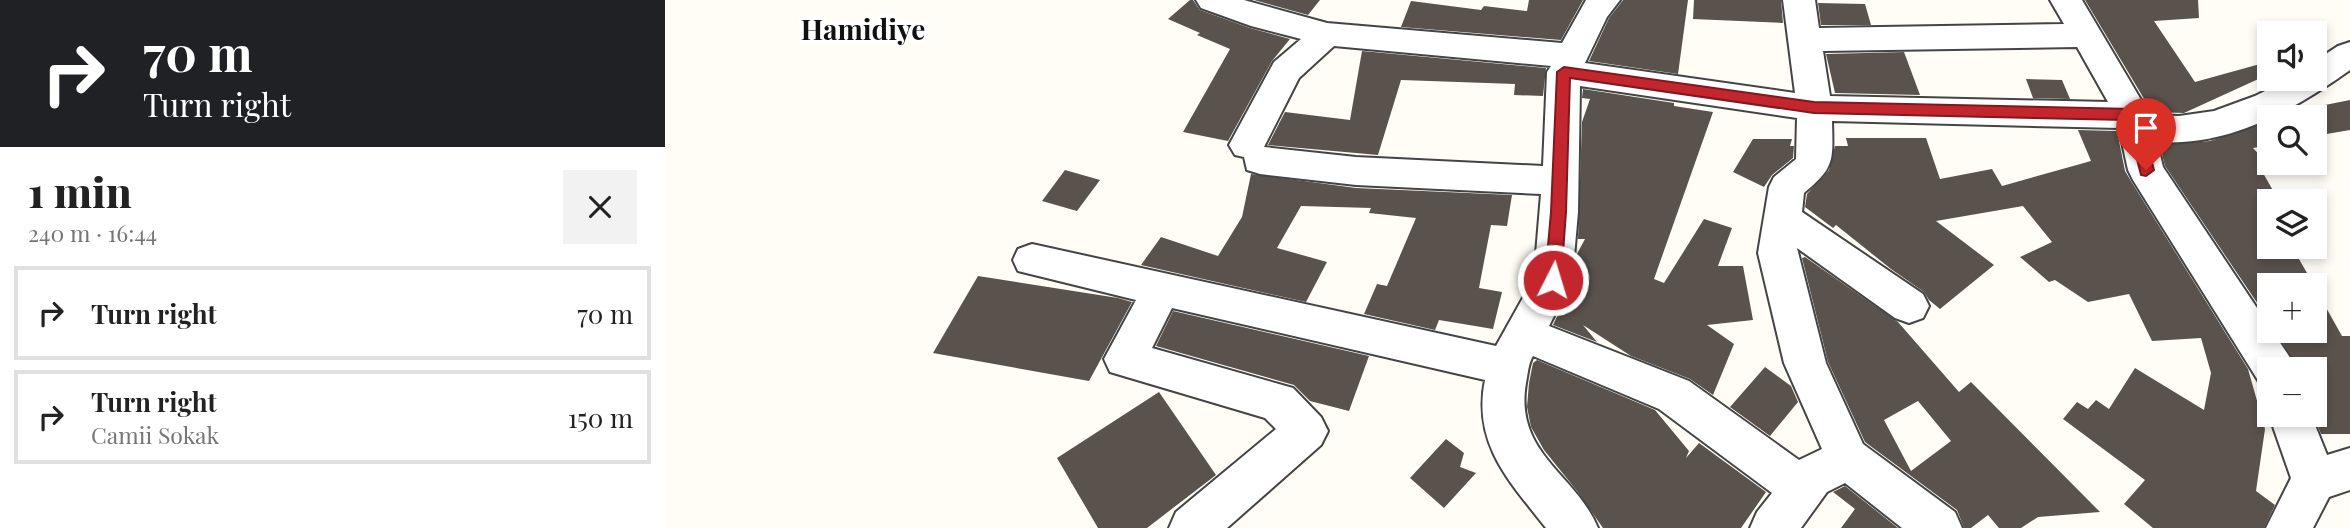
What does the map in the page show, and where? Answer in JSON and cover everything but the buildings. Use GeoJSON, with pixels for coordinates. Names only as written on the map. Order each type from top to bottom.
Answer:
{"type":"FeatureCollection","features":[{"type":"Feature","properties":{"kind":"street"},"geometry":{"type":"LineString","coordinates":[[1212,0],[1262,18],[1327,34],[1568,64],[1814,107],[2134,121],[2180,129],[2239,116],[2297,91]]}},
{"type":"Feature","properties":{"kind":"street"},"geometry":{"type":"LineString","coordinates":[[1575,528],[1514,453],[1502,401],[1516,351],[1553,280],[1568,64],[1594,12],[1604,0]]}},
{"type":"Feature","properties":{"kind":"street"},"geometry":{"type":"LineString","coordinates":[[1799,0],[1814,107],[1813,165],[1787,187],[1777,254],[1805,363],[1849,459],[1939,528]]}},
{"type":"Feature","properties":{"kind":"street"},"geometry":{"type":"LineString","coordinates":[[2066,0],[2134,121],[2146,170],[2266,357]]}},
{"type":"Feature","properties":{"kind":"street"},"geometry":{"type":"LineString","coordinates":[[1327,34],[1286,70],[1253,153],[1356,172],[1560,181]]}},
{"type":"Feature","properties":{"kind":"street"},"geometry":{"type":"LineString","coordinates":[[1805,40],[2086,35]]}},
{"type":"Feature","properties":{"kind":"street"},"geometry":{"type":"LineString","coordinates":[[2327,70],[2350,54]]}},
{"type":"Feature","properties":{"kind":"street"},"geometry":{"type":"LineString","coordinates":[[1783,218],[1909,306]]}},
{"type":"Feature","properties":{"kind":"street"},"geometry":{"type":"LineString","coordinates":[[1032,260],[1162,289],[1516,351],[1674,394],[1751,453],[1803,488]]}},
{"type":"Feature","properties":{"kind":"street"},"geometry":{"type":"LineString","coordinates":[[1162,289],[1125,359],[1278,402],[1305,431],[1192,528]]}},
{"type":"Feature","properties":{"kind":"street"},"geometry":{"type":"LineString","coordinates":[[2289,528],[2332,475],[2298,427]]}},
{"type":"Feature","properties":{"kind":"street"},"geometry":{"type":"LineString","coordinates":[[1773,528],[1811,477],[1849,459]]}},
{"type":"Feature","properties":{"kind":"district","name":"Hamidiye"},"geometry":{"type":"Point","coordinates":[863,28]}},
{"type":"Feature","properties":{"kind":"route"},"geometry":{"type":"LineString","coordinates":[[1553,280],[1559,212],[1564,72],[1814,107],[2133,115],[2146,170]]}}]}
